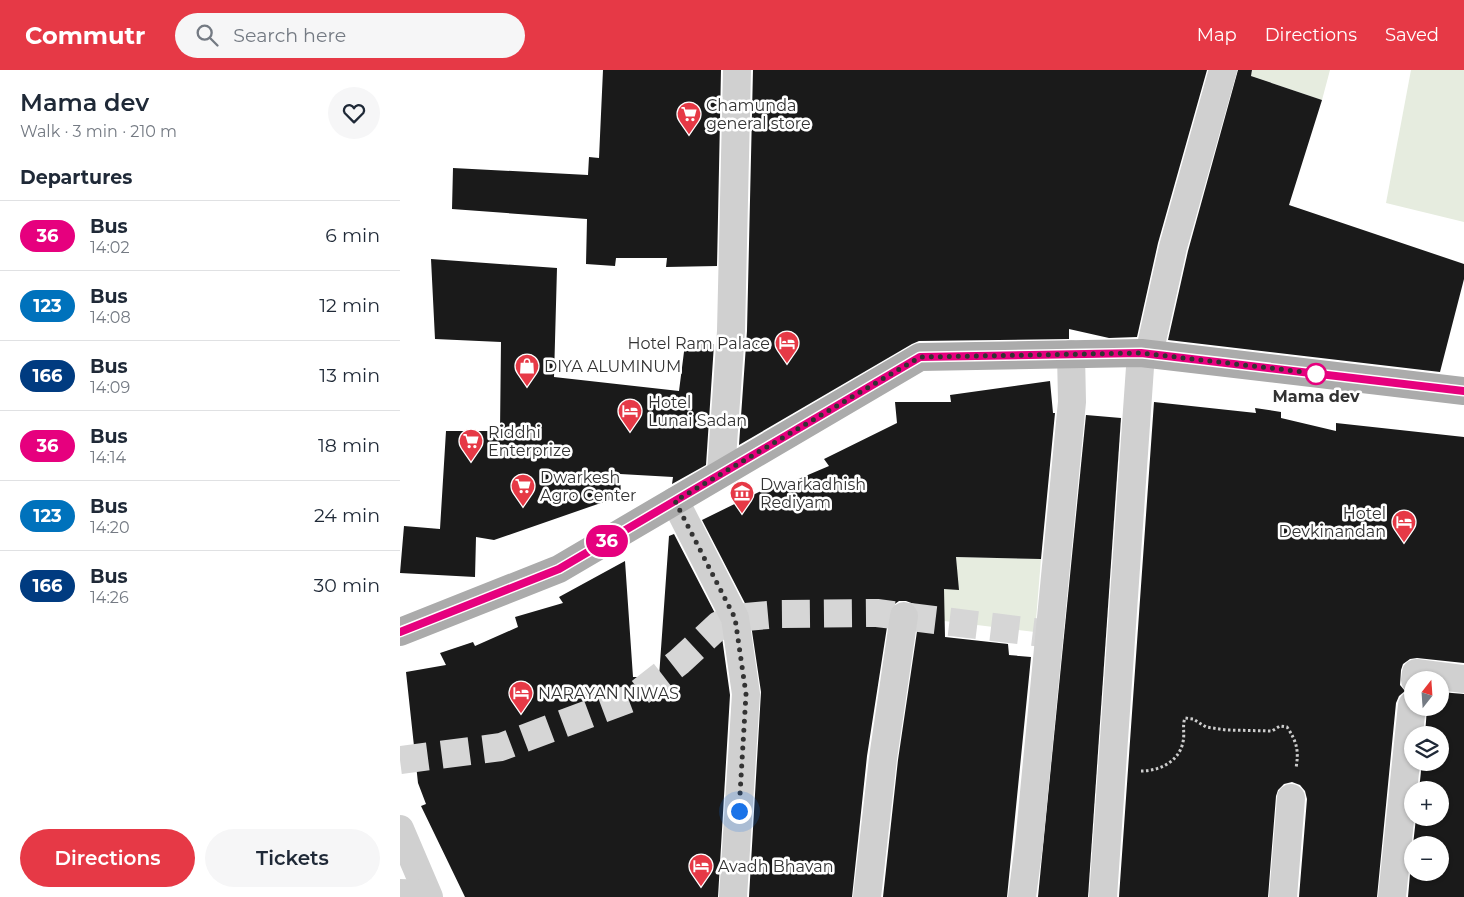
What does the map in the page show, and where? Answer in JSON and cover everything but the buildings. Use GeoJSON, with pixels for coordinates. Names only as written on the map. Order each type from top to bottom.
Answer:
{"type":"FeatureCollection","features":[{"type":"Feature","properties":{"kind":"main road"},"geometry":{"type":"LineString","coordinates":[[400,632],[559,569],[721,472],[920,357],[1145,353],[1464,391]]}},
{"type":"Feature","properties":{"kind":"street"},"geometry":{"type":"LineString","coordinates":[[721,472],[731,331],[737,70]]}},
{"type":"Feature","properties":{"kind":"street"},"geometry":{"type":"LineString","coordinates":[[1103,897],[1145,353],[1223,70]]}},
{"type":"Feature","properties":{"kind":"street"},"geometry":{"type":"LineString","coordinates":[[1022,897],[1029,844],[1072,402],[1071,354]]}},
{"type":"Feature","properties":{"kind":"street"},"geometry":{"type":"LineString","coordinates":[[675,501],[735,618],[746,694],[733,897]]}},
{"type":"Feature","properties":{"kind":"street"},"geometry":{"type":"LineString","coordinates":[[867,897],[883,758],[904,616]]}},
{"type":"Feature","properties":{"kind":"street"},"geometry":{"type":"LineString","coordinates":[[1449,677],[1464,679]]}},
{"type":"Feature","properties":{"kind":"street"},"geometry":{"type":"LineString","coordinates":[[1392,897],[1411,716]]}},
{"type":"Feature","properties":{"kind":"street"},"geometry":{"type":"LineString","coordinates":[[1283,897],[1291,798]]}},
{"type":"Feature","properties":{"kind":"street"},"geometry":{"type":"LineString","coordinates":[[400,828],[428,895],[400,893]]}},
{"type":"Feature","properties":{"kind":"path"},"geometry":{"type":"LineString","coordinates":[[1113,768],[1156,771],[1175,758],[1183,743],[1185,718],[1193,719],[1206,727],[1226,730],[1255,732],[1272,731],[1280,726],[1287,727],[1296,740],[1298,752],[1291,798]]}},
{"type":"Feature","properties":{"kind":"shaded area"},"geometry":{"type":"Polygon","coordinates":[[[1252,70],[1330,70],[1322,100],[1251,76],[1252,70]]]}},
{"type":"Feature","properties":{"kind":"shaded area"},"geometry":{"type":"Polygon","coordinates":[[[1411,70],[1464,70],[1464,222],[1386,203],[1411,70]]]}},
{"type":"Feature","properties":{"kind":"shaded area"},"geometry":{"type":"Polygon","coordinates":[[[956,557],[1041,559],[1035,632],[944,621],[941,589],[958,589],[956,557]]]}},
{"type":"Feature","properties":{"kind":"tunnel"},"geometry":{"type":"LineString","coordinates":[[400,760],[501,747],[634,697],[679,662],[719,625],[735,618],[779,614],[877,613],[1051,634]]}},
{"type":"Feature","properties":{"kind":"bus line","name":"36"},"geometry":{"type":"LineString","coordinates":[[400,632],[559,569],[721,472],[920,357],[1141,353],[1464,391]]}},
{"type":"Feature","properties":{"kind":"place","name":"Chamunda general store"},"geometry":{"type":"Point","coordinates":[689,135]}},
{"type":"Feature","properties":{"kind":"place","name":"Hotel Ram Palace"},"geometry":{"type":"Point","coordinates":[787,364]}},
{"type":"Feature","properties":{"kind":"place","name":"Mama dev"},"geometry":{"type":"Point","coordinates":[1316,374]}},
{"type":"Feature","properties":{"kind":"place","name":"DIYA ALUMINUM"},"geometry":{"type":"Point","coordinates":[527,387]}},
{"type":"Feature","properties":{"kind":"place","name":"Hotel Lunai Sadan"},"geometry":{"type":"Point","coordinates":[630,432]}},
{"type":"Feature","properties":{"kind":"place","name":"Riddhi Enterprize"},"geometry":{"type":"Point","coordinates":[471,462]}},
{"type":"Feature","properties":{"kind":"place","name":"Dwarkesh Agro Center"},"geometry":{"type":"Point","coordinates":[523,507]}},
{"type":"Feature","properties":{"kind":"place","name":"Dwarkadhish Rediyam"},"geometry":{"type":"Point","coordinates":[742,514]}},
{"type":"Feature","properties":{"kind":"place","name":"Hotel Devkinandan"},"geometry":{"type":"Point","coordinates":[1404,543]}},
{"type":"Feature","properties":{"kind":"place","name":"NARAYAN NIWAS"},"geometry":{"type":"Point","coordinates":[521,714]}},
{"type":"Feature","properties":{"kind":"place","name":"Avadh Bhavan"},"geometry":{"type":"Point","coordinates":[701,887]}},
{"type":"Feature","properties":{"kind":"route"},"geometry":{"type":"LineString","coordinates":[[739,811],[746,694],[735,618],[675,501],[721,472],[920,357],[1141,353],[1321,374],[1316,374]]}}]}
